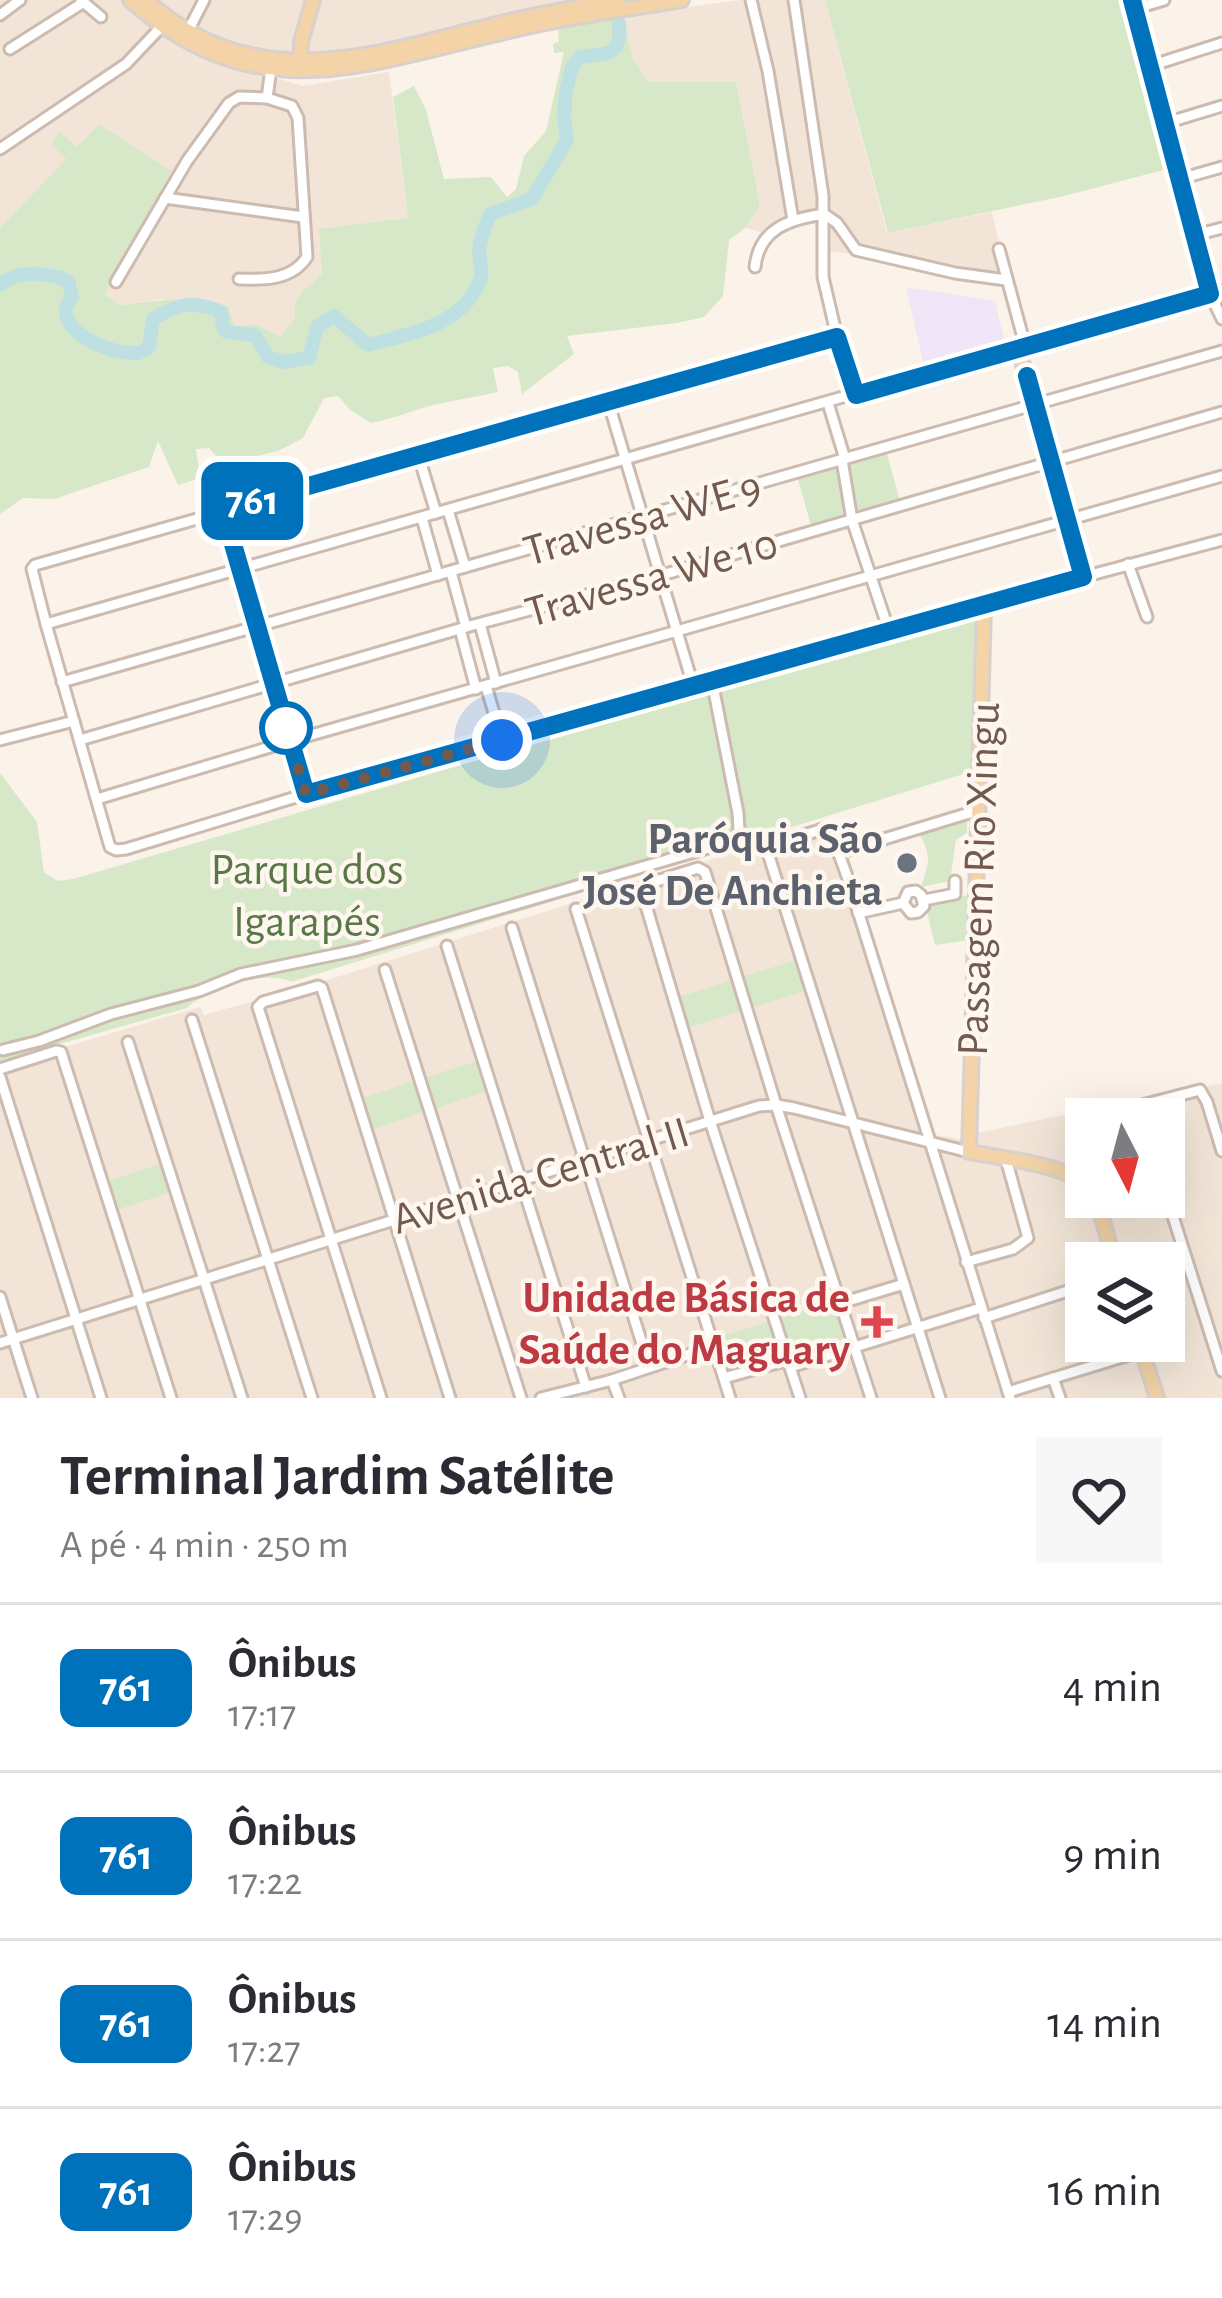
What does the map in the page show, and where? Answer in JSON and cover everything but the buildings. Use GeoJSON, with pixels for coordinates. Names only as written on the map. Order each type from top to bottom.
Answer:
{"type":"FeatureCollection","features":[{"type":"Feature","properties":{"kind":"main road"},"geometry":{"type":"LineString","coordinates":[[130,0],[162,26],[208,52],[272,68],[370,65],[564,19],[682,0]]}},
{"type":"Feature","properties":{"kind":"main road"},"geometry":{"type":"LineString","coordinates":[[146,0],[188,31],[301,67],[619,0]]}},
{"type":"Feature","properties":{"kind":"main road"},"geometry":{"type":"LineString","coordinates":[[301,67],[301,42],[314,0]]}},
{"type":"Feature","properties":{"kind":"main road"},"geometry":{"type":"LineString","coordinates":[[984,605],[1083,577],[1022,346],[1216,292],[1195,236],[1133,4]]}},
{"type":"Feature","properties":{"kind":"main road","name":"Passagem Rio Xingu"},"geometry":{"type":"LineString","coordinates":[[969,1152],[984,605]]}},
{"type":"Feature","properties":{"kind":"main road","name":"Avenida Central II"},"geometry":{"type":"LineString","coordinates":[[969,1152],[1065,1174]]}},
{"type":"Feature","properties":{"kind":"main road"},"geometry":{"type":"LineString","coordinates":[[1146,1362],[1157,1398]]}},
{"type":"Feature","properties":{"kind":"street"},"geometry":{"type":"LineString","coordinates":[[0,15],[20,0]]}},
{"type":"Feature","properties":{"kind":"street"},"geometry":{"type":"LineString","coordinates":[[188,31],[204,0]]}},
{"type":"Feature","properties":{"kind":"street"},"geometry":{"type":"LineString","coordinates":[[751,0],[793,220]]}},
{"type":"Feature","properties":{"kind":"street"},"geometry":{"type":"LineString","coordinates":[[794,0],[824,214],[822,263],[837,337],[856,395]]}},
{"type":"Feature","properties":{"kind":"street"},"geometry":{"type":"LineString","coordinates":[[1133,4],[1164,0]]}},
{"type":"Feature","properties":{"kind":"street"},"geometry":{"type":"LineString","coordinates":[[10,49],[82,1],[101,17]]}},
{"type":"Feature","properties":{"kind":"street"},"geometry":{"type":"LineString","coordinates":[[0,149],[115,73],[162,26]]}},
{"type":"Feature","properties":{"kind":"street"},"geometry":{"type":"LineString","coordinates":[[1150,66],[1222,43]]}},
{"type":"Feature","properties":{"kind":"street"},"geometry":{"type":"LineString","coordinates":[[267,98],[272,68]]}},
{"type":"Feature","properties":{"kind":"street"},"geometry":{"type":"LineString","coordinates":[[116,282],[165,198],[230,103],[239,97],[267,98],[288,103],[296,111],[307,257],[302,266],[280,277],[239,279]]}},
{"type":"Feature","properties":{"kind":"street"},"geometry":{"type":"LineString","coordinates":[[1166,123],[1222,106]]}},
{"type":"Feature","properties":{"kind":"street"},"geometry":{"type":"LineString","coordinates":[[1180,179],[1222,167]]}},
{"type":"Feature","properties":{"kind":"street"},"geometry":{"type":"LineString","coordinates":[[165,198],[303,217]]}},
{"type":"Feature","properties":{"kind":"street"},"geometry":{"type":"LineString","coordinates":[[755,267],[765,236],[793,220],[824,214],[841,226],[856,250],[1006,280]]}},
{"type":"Feature","properties":{"kind":"street"},"geometry":{"type":"LineString","coordinates":[[1195,236],[1222,228]]}},
{"type":"Feature","properties":{"kind":"street"},"geometry":{"type":"LineString","coordinates":[[46,625],[1022,346],[999,249]]}},
{"type":"Feature","properties":{"kind":"street"},"geometry":{"type":"LineString","coordinates":[[1216,292],[1222,319]]}},
{"type":"Feature","properties":{"kind":"street"},"geometry":{"type":"LineString","coordinates":[[837,337],[35,565],[32,569],[46,625],[110,847],[125,849],[984,605]]}},
{"type":"Feature","properties":{"kind":"street","name":"Travessa WE 9"},"geometry":{"type":"LineString","coordinates":[[62,682],[1222,351]]}},
{"type":"Feature","properties":{"kind":"street"},"geometry":{"type":"LineString","coordinates":[[608,401],[693,685]]}},
{"type":"Feature","properties":{"kind":"street"},"geometry":{"type":"LineString","coordinates":[[828,403],[852,520],[890,631]]}},
{"type":"Feature","properties":{"kind":"street","name":"Travessa We 10"},"geometry":{"type":"LineString","coordinates":[[80,740],[1222,412]]}},
{"type":"Feature","properties":{"kind":"street"},"geometry":{"type":"LineString","coordinates":[[418,454],[436,514]]}},
{"type":"Feature","properties":{"kind":"street"},"geometry":{"type":"LineString","coordinates":[[97,799],[1222,476]]}},
{"type":"Feature","properties":{"kind":"street"},"geometry":{"type":"LineString","coordinates":[[223,510],[306,794]]}},
{"type":"Feature","properties":{"kind":"street"},"geometry":{"type":"LineString","coordinates":[[448,510],[465,567]]}},
{"type":"Feature","properties":{"kind":"street"},"geometry":{"type":"LineString","coordinates":[[422,518],[438,575]]}},
{"type":"Feature","properties":{"kind":"street"},"geometry":{"type":"LineString","coordinates":[[1083,577],[1222,540]]}},
{"type":"Feature","properties":{"kind":"street"},"geometry":{"type":"LineString","coordinates":[[1128,564],[1147,617]]}},
{"type":"Feature","properties":{"kind":"street"},"geometry":{"type":"LineString","coordinates":[[451,572],[463,628],[502,740]]}},
{"type":"Feature","properties":{"kind":"street"},"geometry":{"type":"LineString","coordinates":[[480,624],[486,686]]}},
{"type":"Feature","properties":{"kind":"street"},"geometry":{"type":"LineString","coordinates":[[3,1050],[242,974],[357,950],[732,841],[739,831],[738,813],[712,680]]}},
{"type":"Feature","properties":{"kind":"street"},"geometry":{"type":"LineString","coordinates":[[0,740],[74,722]]}},
{"type":"Feature","properties":{"kind":"street"},"geometry":{"type":"LineString","coordinates":[[838,854],[979,810]]}},
{"type":"Feature","properties":{"kind":"street"},"geometry":{"type":"LineString","coordinates":[[940,1398],[767,848],[826,828],[858,913],[1009,1395],[1096,1362]]}},
{"type":"Feature","properties":{"kind":"street"},"geometry":{"type":"LineString","coordinates":[[800,1398],[710,1121],[642,886],[698,868],[704,869],[871,1398]]}},
{"type":"Feature","properties":{"kind":"street"},"geometry":{"type":"LineString","coordinates":[[924,900],[955,893],[956,881]]}},
{"type":"Feature","properties":{"kind":"street"},"geometry":{"type":"LineString","coordinates":[[912,888],[924,900],[918,912],[906,910],[903,903],[912,888]]}},
{"type":"Feature","properties":{"kind":"street"},"geometry":{"type":"LineString","coordinates":[[858,913],[903,903]]}},
{"type":"Feature","properties":{"kind":"street"},"geometry":{"type":"LineString","coordinates":[[576,909],[730,1398]]}},
{"type":"Feature","properties":{"kind":"street"},"geometry":{"type":"LineString","coordinates":[[512,928],[649,1366]]}},
{"type":"Feature","properties":{"kind":"street"},"geometry":{"type":"LineString","coordinates":[[448,946],[583,1391]]}},
{"type":"Feature","properties":{"kind":"street"},"geometry":{"type":"LineString","coordinates":[[385,970],[521,1398]]}},
{"type":"Feature","properties":{"kind":"street"},"geometry":{"type":"LineString","coordinates":[[380,1398],[258,1007],[272,998],[318,986],[450,1398]]}},
{"type":"Feature","properties":{"kind":"street"},"geometry":{"type":"LineString","coordinates":[[192,1020],[311,1398]]}},
{"type":"Feature","properties":{"kind":"street"},"geometry":{"type":"LineString","coordinates":[[128,1042],[242,1398]]}},
{"type":"Feature","properties":{"kind":"street"},"geometry":{"type":"LineString","coordinates":[[101,1398],[0,1073],[56,1051],[62,1055],[171,1398]]}},
{"type":"Feature","properties":{"kind":"street"},"geometry":{"type":"LineString","coordinates":[[1166,1098],[1193,1090],[1204,1094],[1222,1151]]}},
{"type":"Feature","properties":{"kind":"street","name":"Avenida Central II"},"geometry":{"type":"LineString","coordinates":[[0,1343],[759,1106],[776,1105],[969,1152]]}},
{"type":"Feature","properties":{"kind":"street"},"geometry":{"type":"LineString","coordinates":[[967,1262],[1013,1249],[1028,1238],[1006,1159]]}},
{"type":"Feature","properties":{"kind":"street"},"geometry":{"type":"LineString","coordinates":[[1173,1218],[1222,1372]]}},
{"type":"Feature","properties":{"kind":"street"},"geometry":{"type":"LineString","coordinates":[[841,1303],[904,1284]]}},
{"type":"Feature","properties":{"kind":"street"},"geometry":{"type":"LineString","coordinates":[[724,1378],[1065,1291]]}},
{"type":"Feature","properties":{"kind":"street"},"geometry":{"type":"LineString","coordinates":[[0,1297],[32,1398]]}},
{"type":"Feature","properties":{"kind":"street"},"geometry":{"type":"LineString","coordinates":[[541,1398],[583,1391],[714,1346]]}},
{"type":"Feature","properties":{"kind":"street"},"geometry":{"type":"LineString","coordinates":[[1052,1378],[1060,1398]]}},
{"type":"Feature","properties":{"kind":"street"},"geometry":{"type":"LineString","coordinates":[[613,1380],[620,1398]]}},
{"type":"Feature","properties":{"kind":"shaded area"},"geometry":{"type":"Polygon","coordinates":[[[0,0],[126,0],[237,66],[303,86],[389,72],[408,218],[322,273],[280,337],[258,325],[234,326],[162,299],[120,305],[104,293],[170,172],[99,125],[0,228],[0,0]]]}},
{"type":"Feature","properties":{"kind":"shaded area"},"geometry":{"type":"Polygon","coordinates":[[[155,0],[671,0],[322,58],[252,49],[215,37],[155,0]]]}},
{"type":"Feature","properties":{"kind":"shaded area"},"geometry":{"type":"Polygon","coordinates":[[[739,0],[825,0],[887,233],[992,212],[1008,281],[863,252],[816,250],[817,221],[772,235],[745,228],[760,205],[736,82],[649,82],[633,59],[623,16],[739,0]]]}},
{"type":"Feature","properties":{"kind":"shaded area"},"geometry":{"type":"Polygon","coordinates":[[[906,287],[995,301],[1005,344],[924,366],[906,287]]]}},
{"type":"Feature","properties":{"kind":"shaded area"},"geometry":{"type":"Polygon","coordinates":[[[837,820],[936,1135],[960,1139],[1065,1115],[1065,1218],[1185,1218],[1185,1098],[1148,1098],[1222,1083],[1222,1398],[0,1398],[0,1066],[200,1007],[204,1015],[837,820]]]}},
{"type":"Feature","properties":{"kind":"green space"},"geometry":{"type":"Polygon","coordinates":[[[825,0],[1119,0],[1167,169],[888,233],[825,0]]]}},
{"type":"Feature","properties":{"kind":"green space"},"geometry":{"type":"Polygon","coordinates":[[[623,16],[633,59],[649,82],[736,82],[760,205],[745,228],[729,240],[723,296],[704,317],[567,336],[574,354],[522,394],[518,372],[508,366],[493,368],[498,392],[371,423],[338,396],[324,398],[303,438],[278,451],[223,464],[209,448],[196,449],[200,478],[178,485],[158,441],[149,467],[54,499],[23,498],[0,514],[0,228],[66,159],[51,144],[59,131],[77,147],[99,124],[171,171],[105,294],[120,305],[202,300],[228,306],[234,326],[258,325],[280,337],[295,318],[295,302],[322,273],[319,229],[408,218],[393,97],[414,86],[426,110],[444,179],[491,177],[507,197],[516,189],[524,156],[546,131],[564,52],[554,53],[558,29],[623,16]]]}},
{"type":"Feature","properties":{"kind":"green space"},"geometry":{"type":"Polygon","coordinates":[[[885,447],[901,504],[812,529],[796,472],[885,447]]]}},
{"type":"Feature","properties":{"kind":"green space","name":"Parque dos Igarapés"},"geometry":{"type":"Polygon","coordinates":[[[971,615],[978,618],[974,766],[970,772],[291,982],[268,978],[238,983],[187,1008],[0,1061],[0,773],[37,822],[44,872],[58,881],[73,879],[971,615]]]}},
{"type":"Feature","properties":{"kind":"green space"},"geometry":{"type":"Polygon","coordinates":[[[967,817],[967,833],[956,840],[950,881],[921,887],[928,858],[917,830],[967,817]]]}},
{"type":"Feature","properties":{"kind":"green space"},"geometry":{"type":"Polygon","coordinates":[[[972,895],[970,940],[935,945],[928,901],[972,895]]]}},
{"type":"Feature","properties":{"kind":"green space"},"geometry":{"type":"Polygon","coordinates":[[[802,958],[811,989],[684,1029],[675,998],[802,958]]]}},
{"type":"Feature","properties":{"kind":"green space"},"geometry":{"type":"Polygon","coordinates":[[[483,1059],[493,1089],[365,1132],[356,1100],[483,1059]]]}},
{"type":"Feature","properties":{"kind":"green space"},"geometry":{"type":"Polygon","coordinates":[[[164,1163],[172,1192],[113,1211],[104,1182],[164,1163]]]}},
{"type":"Feature","properties":{"kind":"green space"},"geometry":{"type":"Polygon","coordinates":[[[839,1300],[855,1347],[791,1366],[788,1358],[724,1376],[712,1339],[839,1300]]]}},
{"type":"Feature","properties":{"kind":"waterway"},"geometry":{"type":"LineString","coordinates":[[0,285],[21,275],[62,278],[69,283],[72,296],[66,307],[73,327],[94,343],[131,353],[149,347],[153,319],[186,305],[221,312],[227,332],[255,335],[268,357],[283,362],[309,358],[317,327],[334,316],[368,345],[433,326],[472,296],[482,273],[480,246],[490,214],[532,199],[567,140],[564,118],[572,67],[580,57],[615,48],[619,24]]}},
{"type":"Feature","properties":{"kind":"bus line","name":"761"},"geometry":{"type":"LineString","coordinates":[[1027,376],[1083,577],[306,794],[223,510],[837,337],[856,395],[1210,294],[1132,0]]}},
{"type":"Feature","properties":{"kind":"place","name":"Paróquia São José De Anchieta"},"geometry":{"type":"Point","coordinates":[907,863]}},
{"type":"Feature","properties":{"kind":"place","name":"Unidade Básica de Saúde do Maguary"},"geometry":{"type":"Point","coordinates":[877,1322]}},
{"type":"Feature","properties":{"kind":"route"},"geometry":{"type":"LineString","coordinates":[[286,728],[306,794],[502,740]]}}]}
